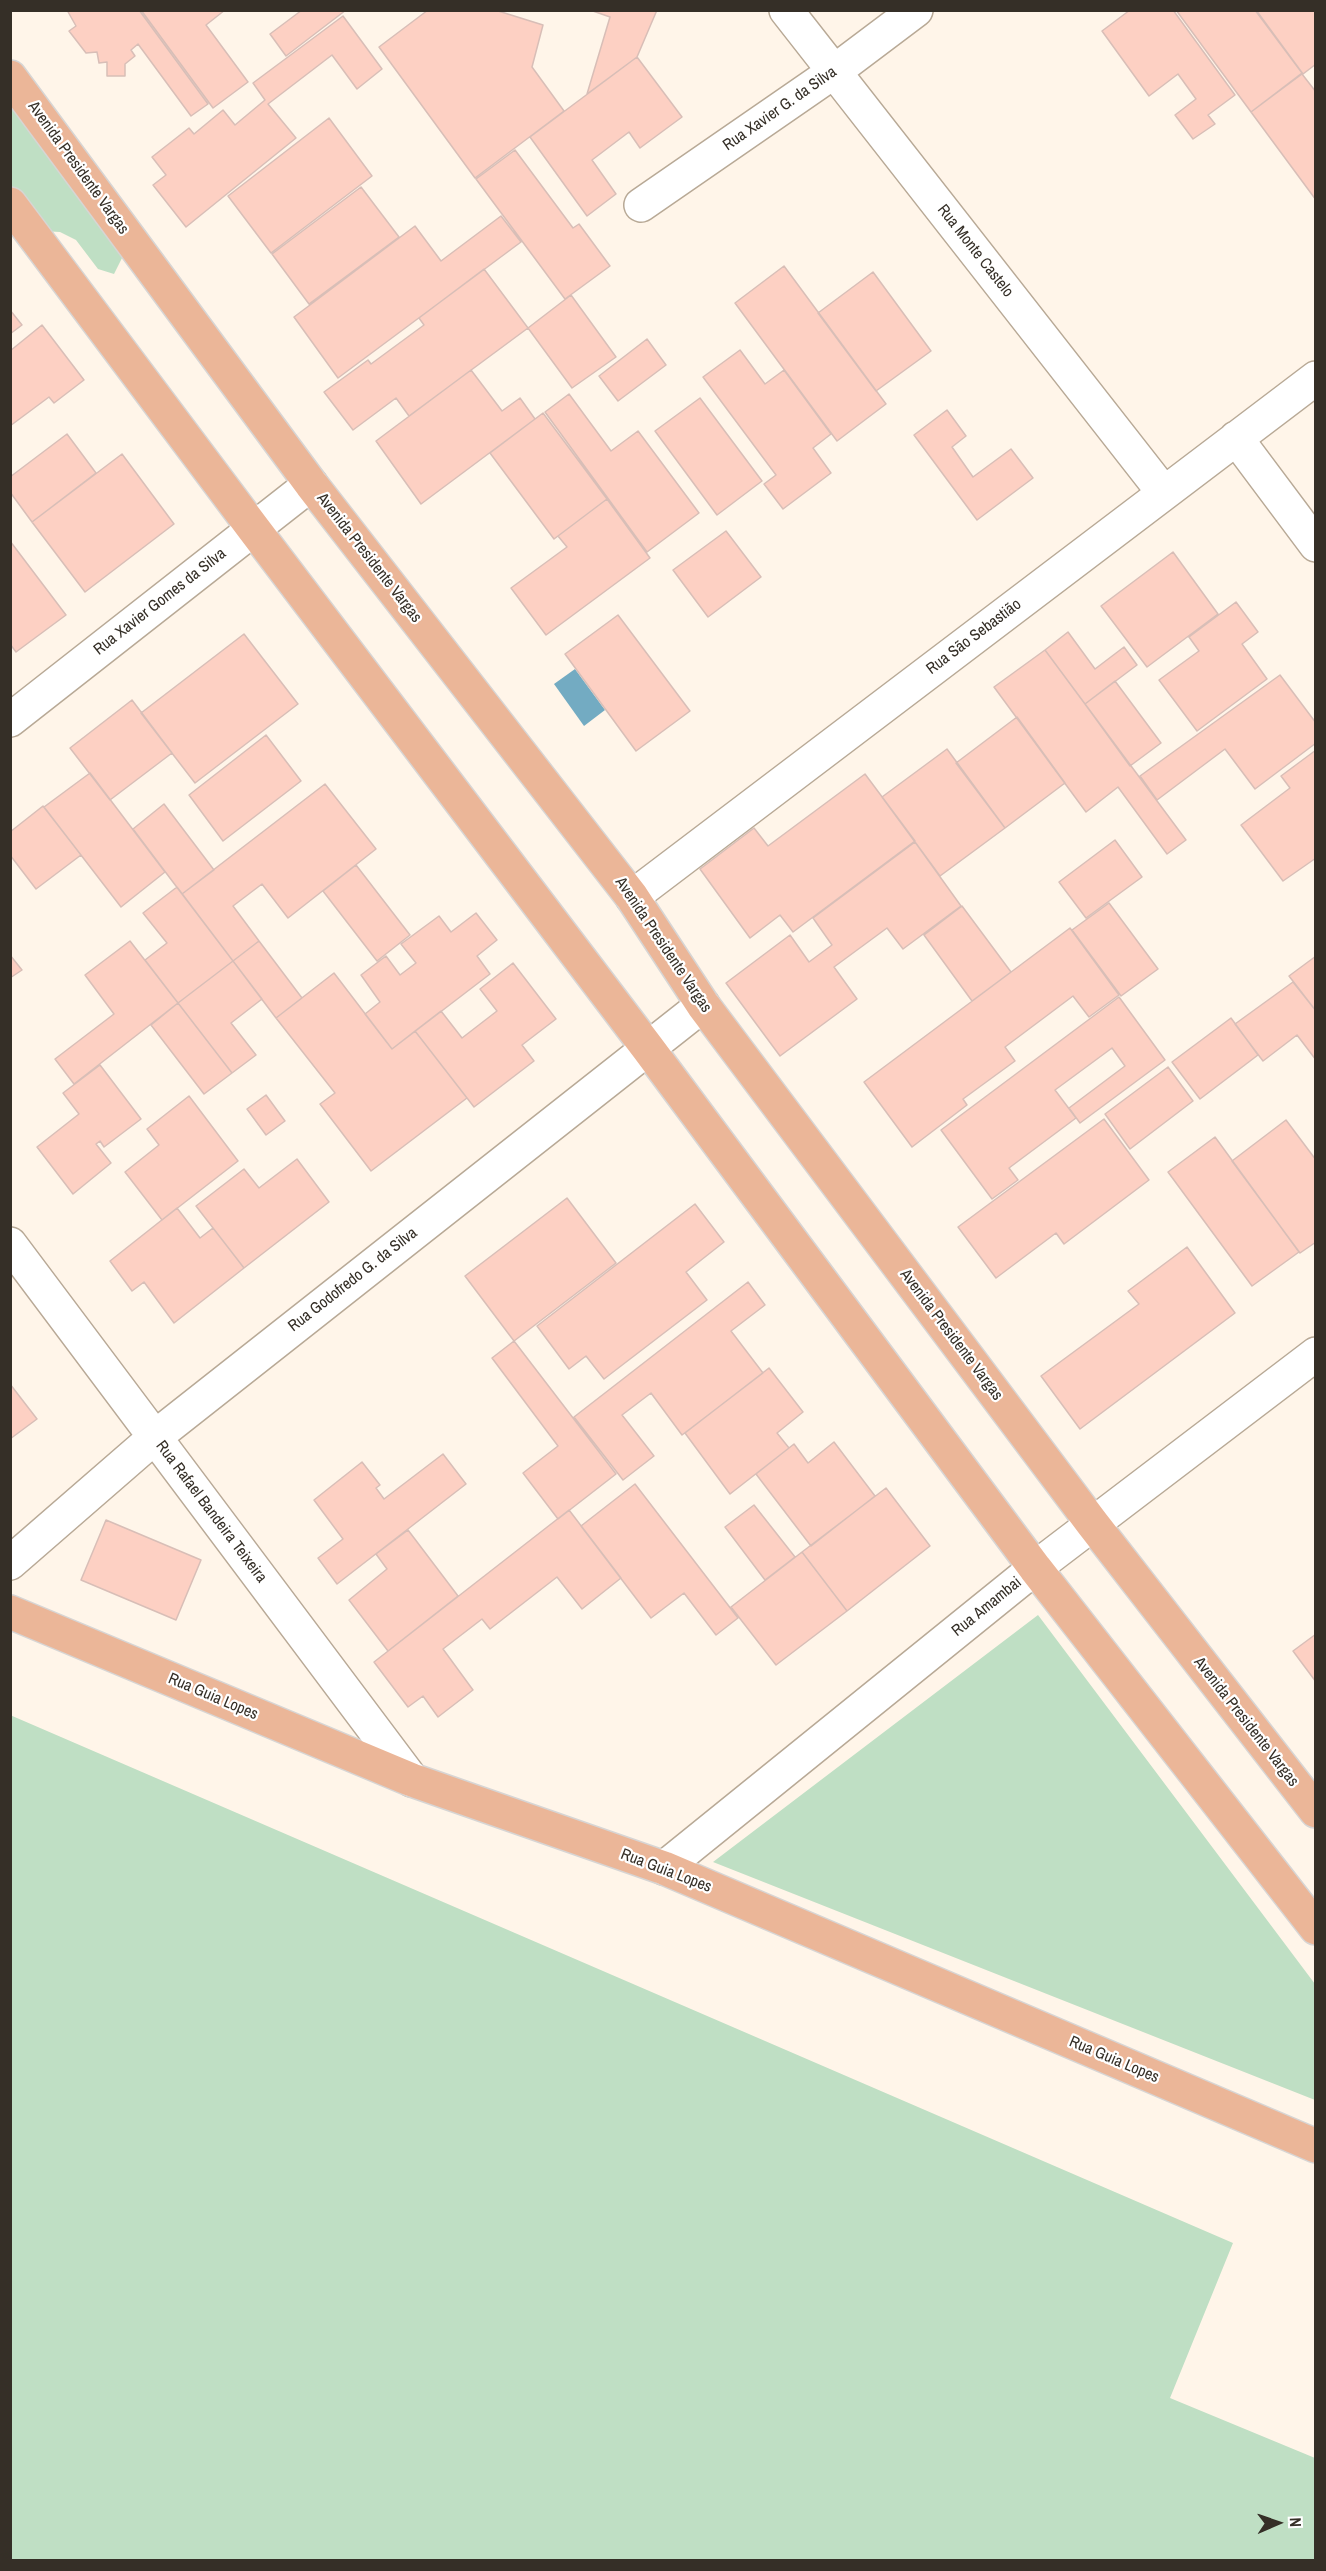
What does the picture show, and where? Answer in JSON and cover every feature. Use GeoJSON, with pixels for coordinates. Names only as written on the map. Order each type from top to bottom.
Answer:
{"type":"FeatureCollection","features":[{"type":"Feature","properties":{"kind":"main road","name":"Avenida Presidente Vargas"},"geometry":{"type":"LineString","coordinates":[[10,77],[311,484],[633,897],[703,1005],[1092,1523],[1316,1811]]}},
{"type":"Feature","properties":{"kind":"main road"},"geometry":{"type":"LineString","coordinates":[[10,204],[647,1047],[1035,1568],[1316,1928]]}},
{"type":"Feature","properties":{"kind":"main road","name":"Rua Guia Lopes"},"geometry":{"type":"LineString","coordinates":[[10,1612],[412,1780],[664,1868],[1316,2146]]}},
{"type":"Feature","properties":{"kind":"street","name":"Rua Monte Castelo"},"geometry":{"type":"LineString","coordinates":[[786,10],[1164,493]]}},
{"type":"Feature","properties":{"kind":"street","name":"Rua Xavier G. da Silva"},"geometry":{"type":"LineString","coordinates":[[641,205],[835,71],[916,10]]}},
{"type":"Feature","properties":{"kind":"street","name":"Rua São Sebastião"},"geometry":{"type":"LineString","coordinates":[[633,897],[1316,378]]}},
{"type":"Feature","properties":{"kind":"street"},"geometry":{"type":"LineString","coordinates":[[1236,438],[1316,545]]}},
{"type":"Feature","properties":{"kind":"street","name":"Rua Xavier Gomes da Silva"},"geometry":{"type":"LineString","coordinates":[[10,720],[311,484]]}},
{"type":"Feature","properties":{"kind":"street","name":"Rua Godofredo G. da Silva"},"geometry":{"type":"LineString","coordinates":[[10,1563],[154,1437],[703,1005]]}},
{"type":"Feature","properties":{"kind":"street","name":"Rua Rafael Bandeira Teixeira"},"geometry":{"type":"LineString","coordinates":[[10,1244],[412,1780]]}},
{"type":"Feature","properties":{"kind":"street","name":"Rua Amambai"},"geometry":{"type":"LineString","coordinates":[[664,1868],[1092,1523],[1316,1354]]}},
{"type":"Feature","properties":{"kind":"green space"},"geometry":{"type":"Polygon","coordinates":[[[11,86],[127,240],[114,274],[98,269],[76,240],[60,232],[42,231],[28,221],[11,188],[11,86]]]}},
{"type":"Feature","properties":{"kind":"green space"},"geometry":{"type":"Polygon","coordinates":[[[1038,1615],[1315,1984],[1315,2100],[713,1862],[1038,1615]]]}},
{"type":"Feature","properties":{"kind":"green space"},"geometry":{"type":"Polygon","coordinates":[[[10,1715],[1233,2243],[1170,2398],[1315,2458],[1315,2560],[11,2560],[10,1715]]]}},
{"type":"Feature","properties":{"kind":"water"},"geometry":{"type":"Polygon","coordinates":[[[575,669],[605,710],[584,726],[554,684],[575,669]]]}},
{"type":"Feature","properties":{"kind":"building"},"geometry":{"type":"Polygon","coordinates":[[[67,10],[139,10],[208,104],[191,116],[138,44],[131,50],[135,56],[125,64],[125,76],[107,76],[107,62],[99,63],[97,52],[86,53],[69,31],[76,26],[67,10]]]}},
{"type":"Feature","properties":{"kind":"building"},"geometry":{"type":"Polygon","coordinates":[[[141,10],[225,10],[206,25],[248,82],[213,108],[141,10]]]}},
{"type":"Feature","properties":{"kind":"building"},"geometry":{"type":"Polygon","coordinates":[[[302,10],[346,10],[286,56],[270,34],[302,10]]]}},
{"type":"Feature","properties":{"kind":"building"},"geometry":{"type":"Polygon","coordinates":[[[428,10],[495,10],[543,25],[532,67],[564,111],[475,178],[379,47],[428,10]]]}},
{"type":"Feature","properties":{"kind":"building"},"geometry":{"type":"Polygon","coordinates":[[[590,10],[657,10],[637,57],[587,94],[610,17],[590,10]]]}},
{"type":"Feature","properties":{"kind":"building"},"geometry":{"type":"Polygon","coordinates":[[[1130,10],[1173,10],[1235,95],[1208,115],[1215,124],[1193,139],[1175,115],[1196,99],[1178,74],[1149,96],[1102,31],[1130,10]]]}},
{"type":"Feature","properties":{"kind":"building"},"geometry":{"type":"Polygon","coordinates":[[[1176,10],[1255,10],[1302,73],[1251,112],[1176,10]]]}},
{"type":"Feature","properties":{"kind":"building"},"geometry":{"type":"Polygon","coordinates":[[[1256,10],[1316,10],[1316,64],[1303,74],[1256,10]]]}},
{"type":"Feature","properties":{"kind":"building"},"geometry":{"type":"Polygon","coordinates":[[[343,16],[382,69],[357,89],[332,55],[268,104],[296,138],[186,227],[153,185],[166,175],[152,157],[189,128],[194,134],[223,110],[235,125],[265,100],[253,83],[343,16]]]}},
{"type":"Feature","properties":{"kind":"building"},"geometry":{"type":"Polygon","coordinates":[[[637,57],[682,117],[640,148],[629,132],[592,160],[616,194],[587,216],[530,137],[637,57]]]}},
{"type":"Feature","properties":{"kind":"building"},"geometry":{"type":"Polygon","coordinates":[[[1302,74],[1316,92],[1316,200],[1251,112],[1302,74]]]}},
{"type":"Feature","properties":{"kind":"building"},"geometry":{"type":"Polygon","coordinates":[[[329,118],[372,176],[271,253],[228,196],[329,118]]]}},
{"type":"Feature","properties":{"kind":"building"},"geometry":{"type":"Polygon","coordinates":[[[515,150],[573,228],[579,224],[610,266],[565,299],[476,179],[515,150]]]}},
{"type":"Feature","properties":{"kind":"building"},"geometry":{"type":"Polygon","coordinates":[[[361,187],[399,237],[309,304],[272,254],[361,187]]]}},
{"type":"Feature","properties":{"kind":"building"},"geometry":{"type":"Polygon","coordinates":[[[501,216],[521,242],[338,378],[294,317],[415,226],[441,261],[501,216]]]}},
{"type":"Feature","properties":{"kind":"building"},"geometry":{"type":"Polygon","coordinates":[[[784,266],[886,404],[837,441],[735,303],[784,266]]]}},
{"type":"Feature","properties":{"kind":"building"},"geometry":{"type":"Polygon","coordinates":[[[484,269],[528,328],[409,416],[396,398],[353,430],[324,392],[368,360],[371,364],[424,325],[419,318],[484,269]]]}},
{"type":"Feature","properties":{"kind":"building"},"geometry":{"type":"Polygon","coordinates":[[[873,272],[931,351],[876,391],[818,313],[873,272]]]}},
{"type":"Feature","properties":{"kind":"building"},"geometry":{"type":"Polygon","coordinates":[[[571,295],[616,357],[572,388],[528,328],[571,295]]]}},
{"type":"Feature","properties":{"kind":"building"},"geometry":{"type":"Polygon","coordinates":[[[10,310],[22,325],[10,334],[10,310]]]}},
{"type":"Feature","properties":{"kind":"building"},"geometry":{"type":"Polygon","coordinates":[[[42,325],[84,380],[54,403],[49,397],[10,426],[10,351],[42,325]]]}},
{"type":"Feature","properties":{"kind":"building"},"geometry":{"type":"Polygon","coordinates":[[[647,339],[666,365],[618,401],[599,376],[647,339]]]}},
{"type":"Feature","properties":{"kind":"building"},"geometry":{"type":"Polygon","coordinates":[[[740,350],[765,384],[784,370],[831,434],[813,448],[831,473],[783,509],[764,484],[776,475],[703,377],[740,350]]]}},
{"type":"Feature","properties":{"kind":"building"},"geometry":{"type":"Polygon","coordinates":[[[471,370],[502,411],[520,398],[535,419],[421,504],[376,441],[471,370]]]}},
{"type":"Feature","properties":{"kind":"building"},"geometry":{"type":"Polygon","coordinates":[[[569,394],[611,451],[638,431],[699,513],[647,552],[545,412],[569,394]]]}},
{"type":"Feature","properties":{"kind":"building"},"geometry":{"type":"Polygon","coordinates":[[[700,398],[762,481],[717,515],[655,431],[700,398]]]}},
{"type":"Feature","properties":{"kind":"building"},"geometry":{"type":"Polygon","coordinates":[[[947,410],[966,436],[952,447],[973,477],[1011,449],[1033,478],[977,520],[914,435],[947,410]]]}},
{"type":"Feature","properties":{"kind":"building"},"geometry":{"type":"Polygon","coordinates":[[[543,413],[607,499],[554,539],[490,453],[543,413]]]}},
{"type":"Feature","properties":{"kind":"building"},"geometry":{"type":"Polygon","coordinates":[[[67,434],[96,473],[32,522],[10,492],[10,477],[67,434]]]}},
{"type":"Feature","properties":{"kind":"building"},"geometry":{"type":"Polygon","coordinates":[[[122,454],[174,524],[85,592],[32,522],[122,454]]]}},
{"type":"Feature","properties":{"kind":"building"},"geometry":{"type":"Polygon","coordinates":[[[607,499],[650,558],[546,635],[511,588],[567,547],[558,536],[607,499]]]}},
{"type":"Feature","properties":{"kind":"building"},"geometry":{"type":"Polygon","coordinates":[[[726,531],[761,577],[708,617],[673,570],[726,531]]]}},
{"type":"Feature","properties":{"kind":"building"},"geometry":{"type":"Polygon","coordinates":[[[10,541],[66,615],[16,652],[10,644],[10,541]]]}},
{"type":"Feature","properties":{"kind":"building"},"geometry":{"type":"Polygon","coordinates":[[[1173,552],[1218,614],[1147,667],[1101,606],[1173,552]]]}},
{"type":"Feature","properties":{"kind":"building"},"geometry":{"type":"Polygon","coordinates":[[[1236,602],[1258,632],[1242,644],[1267,679],[1197,731],[1159,680],[1199,651],[1189,637],[1236,602]]]}},
{"type":"Feature","properties":{"kind":"building"},"geometry":{"type":"Polygon","coordinates":[[[618,615],[690,711],[636,751],[565,654],[618,615]]]}},
{"type":"Feature","properties":{"kind":"building"},"geometry":{"type":"Polygon","coordinates":[[[1068,632],[1095,669],[1124,647],[1137,665],[1085,704],[1045,650],[1068,632]]]}},
{"type":"Feature","properties":{"kind":"building"},"geometry":{"type":"Polygon","coordinates":[[[244,634],[298,704],[195,783],[141,713],[244,634]]]}},
{"type":"Feature","properties":{"kind":"building"},"geometry":{"type":"Polygon","coordinates":[[[1045,650],[1186,840],[1167,854],[1118,787],[1086,812],[994,687],[1045,650]]]}},
{"type":"Feature","properties":{"kind":"building"},"geometry":{"type":"Polygon","coordinates":[[[1280,675],[1316,723],[1316,743],[1255,789],[1225,749],[1157,800],[1140,776],[1280,675]]]}},
{"type":"Feature","properties":{"kind":"building"},"geometry":{"type":"Polygon","coordinates":[[[1115,681],[1161,743],[1130,766],[1085,704],[1115,681]]]}},
{"type":"Feature","properties":{"kind":"building"},"geometry":{"type":"Polygon","coordinates":[[[132,700],[172,753],[110,800],[70,748],[132,700]]]}},
{"type":"Feature","properties":{"kind":"building"},"geometry":{"type":"Polygon","coordinates":[[[1017,717],[1065,783],[1005,828],[956,763],[1017,717]]]}},
{"type":"Feature","properties":{"kind":"building"},"geometry":{"type":"Polygon","coordinates":[[[266,735],[301,781],[223,841],[189,795],[266,735]]]}},
{"type":"Feature","properties":{"kind":"building"},"geometry":{"type":"Polygon","coordinates":[[[947,749],[1005,828],[940,876],[882,797],[947,749]]]}},
{"type":"Feature","properties":{"kind":"building"},"geometry":{"type":"Polygon","coordinates":[[[1316,750],[1316,858],[1283,881],[1241,825],[1290,788],[1281,776],[1316,750]]]}},
{"type":"Feature","properties":{"kind":"building"},"geometry":{"type":"Polygon","coordinates":[[[90,773],[165,872],[121,907],[44,807],[90,773]]]}},
{"type":"Feature","properties":{"kind":"building"},"geometry":{"type":"Polygon","coordinates":[[[865,774],[915,841],[793,932],[780,915],[750,938],[700,869],[754,828],[768,846],[865,774]]]}},
{"type":"Feature","properties":{"kind":"building"},"geometry":{"type":"Polygon","coordinates":[[[325,784],[376,849],[288,918],[262,884],[233,906],[259,941],[233,961],[182,894],[325,784]]]}},
{"type":"Feature","properties":{"kind":"building"},"geometry":{"type":"Polygon","coordinates":[[[164,804],[214,870],[182,894],[133,829],[164,804]]]}},
{"type":"Feature","properties":{"kind":"building"},"geometry":{"type":"Polygon","coordinates":[[[43,806],[81,855],[36,889],[10,855],[10,832],[43,806]]]}},
{"type":"Feature","properties":{"kind":"building"},"geometry":{"type":"Polygon","coordinates":[[[1115,840],[1142,877],[1086,918],[1059,882],[1115,840]]]}},
{"type":"Feature","properties":{"kind":"building"},"geometry":{"type":"Polygon","coordinates":[[[915,842],[961,906],[903,949],[887,928],[834,967],[857,999],[780,1056],[726,983],[790,935],[809,962],[832,945],[813,918],[915,842]]]}},
{"type":"Feature","properties":{"kind":"building"},"geometry":{"type":"Polygon","coordinates":[[[356,865],[410,935],[377,961],[323,891],[356,865]]]}},
{"type":"Feature","properties":{"kind":"building"},"geometry":{"type":"Polygon","coordinates":[[[177,887],[233,961],[178,1003],[145,960],[167,943],[143,913],[177,887]]]}},
{"type":"Feature","properties":{"kind":"building"},"geometry":{"type":"Polygon","coordinates":[[[1109,903],[1158,969],[1121,996],[1072,930],[1109,903]]]}},
{"type":"Feature","properties":{"kind":"building"},"geometry":{"type":"Polygon","coordinates":[[[962,906],[1011,972],[972,1001],[924,935],[962,906]]]}},
{"type":"Feature","properties":{"kind":"building"},"geometry":{"type":"Polygon","coordinates":[[[476,913],[497,940],[477,956],[490,974],[392,1049],[365,1014],[380,1002],[361,975],[386,956],[400,975],[416,963],[401,944],[439,916],[451,932],[476,913]]]}},
{"type":"Feature","properties":{"kind":"building"},"geometry":{"type":"Polygon","coordinates":[[[1070,928],[1119,995],[1089,1017],[1073,996],[1005,1047],[1015,1061],[963,1099],[967,1105],[912,1147],[864,1082],[1070,928]]]}},
{"type":"Feature","properties":{"kind":"building"},"geometry":{"type":"Polygon","coordinates":[[[130,941],[178,1003],[74,1084],[55,1059],[114,1014],[85,975],[130,941]]]}},
{"type":"Feature","properties":{"kind":"building"},"geometry":{"type":"Polygon","coordinates":[[[259,941],[302,998],[276,1018],[233,961],[259,941]]]}},
{"type":"Feature","properties":{"kind":"building"},"geometry":{"type":"Polygon","coordinates":[[[10,955],[22,970],[10,978],[10,955]]]}},
{"type":"Feature","properties":{"kind":"building"},"geometry":{"type":"Polygon","coordinates":[[[1316,956],[1316,1011],[1289,976],[1316,956]]]}},
{"type":"Feature","properties":{"kind":"building"},"geometry":{"type":"Polygon","coordinates":[[[233,961],[262,999],[231,1023],[256,1055],[232,1073],[178,1003],[233,961]]]}},
{"type":"Feature","properties":{"kind":"building"},"geometry":{"type":"Polygon","coordinates":[[[513,963],[556,1019],[522,1045],[534,1061],[474,1107],[415,1031],[441,1011],[462,1038],[497,1011],[480,989],[513,963]]]}},
{"type":"Feature","properties":{"kind":"building"},"geometry":{"type":"Polygon","coordinates":[[[334,973],[392,1049],[415,1031],[467,1098],[371,1171],[320,1104],[335,1093],[276,1018],[334,973]]]}},
{"type":"Feature","properties":{"kind":"building"},"geometry":{"type":"Polygon","coordinates":[[[1293,982],[1316,1011],[1316,1060],[1297,1035],[1263,1061],[1235,1024],[1293,982]]]}},
{"type":"Feature","properties":{"kind":"building"},"geometry":{"type":"Polygon","coordinates":[[[1119,997],[1165,1060],[1080,1123],[1069,1108],[1125,1066],[1112,1048],[1055,1090],[1076,1118],[1009,1168],[1018,1180],[992,1199],[941,1130],[1119,997]]]}},
{"type":"Feature","properties":{"kind":"building"},"geometry":{"type":"Polygon","coordinates":[[[178,1003],[232,1073],[204,1094],[151,1025],[178,1003]]]}},
{"type":"Feature","properties":{"kind":"building"},"geometry":{"type":"Polygon","coordinates":[[[1231,1018],[1258,1055],[1200,1099],[1172,1062],[1231,1018]]]}},
{"type":"Feature","properties":{"kind":"building"},"geometry":{"type":"Polygon","coordinates":[[[100,1065],[141,1119],[104,1147],[100,1141],[96,1144],[111,1163],[73,1194],[37,1147],[79,1114],[63,1093],[100,1065]]]}},
{"type":"Feature","properties":{"kind":"building"},"geometry":{"type":"Polygon","coordinates":[[[1168,1067],[1193,1101],[1130,1149],[1105,1114],[1168,1067]]]}},
{"type":"Feature","properties":{"kind":"building"},"geometry":{"type":"Polygon","coordinates":[[[266,1095],[285,1121],[266,1135],[247,1109],[266,1095]]]}},
{"type":"Feature","properties":{"kind":"building"},"geometry":{"type":"Polygon","coordinates":[[[189,1096],[238,1161],[162,1220],[125,1172],[159,1145],[147,1129],[189,1096]]]}},
{"type":"Feature","properties":{"kind":"building"},"geometry":{"type":"Polygon","coordinates":[[[1104,1119],[1149,1180],[1064,1244],[1056,1233],[996,1278],[958,1227],[1104,1119]]]}},
{"type":"Feature","properties":{"kind":"building"},"geometry":{"type":"Polygon","coordinates":[[[1286,1120],[1316,1160],[1316,1242],[1300,1253],[1232,1161],[1286,1120]]]}},
{"type":"Feature","properties":{"kind":"building"},"geometry":{"type":"Polygon","coordinates":[[[1215,1137],[1299,1252],[1252,1286],[1168,1172],[1215,1137]]]}},
{"type":"Feature","properties":{"kind":"building"},"geometry":{"type":"Polygon","coordinates":[[[297,1159],[329,1202],[244,1268],[196,1206],[244,1169],[259,1188],[297,1159]]]}},
{"type":"Feature","properties":{"kind":"building"},"geometry":{"type":"Polygon","coordinates":[[[567,1198],[616,1263],[514,1341],[465,1276],[567,1198]]]}},
{"type":"Feature","properties":{"kind":"building"},"geometry":{"type":"Polygon","coordinates":[[[695,1204],[724,1242],[686,1272],[707,1300],[604,1379],[586,1356],[569,1369],[537,1326],[695,1204]]]}},
{"type":"Feature","properties":{"kind":"building"},"geometry":{"type":"Polygon","coordinates":[[[177,1208],[200,1238],[213,1228],[244,1268],[174,1323],[144,1282],[132,1291],[110,1261],[177,1208]]]}},
{"type":"Feature","properties":{"kind":"building"},"geometry":{"type":"Polygon","coordinates":[[[1187,1247],[1235,1313],[1080,1429],[1041,1376],[1139,1304],[1128,1291],[1187,1247]]]}},
{"type":"Feature","properties":{"kind":"building"},"geometry":{"type":"Polygon","coordinates":[[[748,1282],[765,1305],[731,1331],[763,1373],[682,1435],[651,1393],[622,1415],[654,1456],[623,1480],[574,1417],[748,1282]]]}},
{"type":"Feature","properties":{"kind":"building"},"geometry":{"type":"Polygon","coordinates":[[[514,1341],[616,1474],[558,1519],[523,1473],[558,1446],[492,1358],[514,1341]]]}},
{"type":"Feature","properties":{"kind":"building"},"geometry":{"type":"Polygon","coordinates":[[[769,1368],[803,1412],[777,1433],[789,1448],[730,1494],[685,1433],[769,1368]]]}},
{"type":"Feature","properties":{"kind":"building"},"geometry":{"type":"Polygon","coordinates":[[[10,1384],[37,1419],[10,1439],[10,1384]]]}},
{"type":"Feature","properties":{"kind":"building"},"geometry":{"type":"Polygon","coordinates":[[[834,1442],[875,1496],[811,1546],[756,1474],[794,1444],[808,1463],[834,1442]]]}},
{"type":"Feature","properties":{"kind":"building"},"geometry":{"type":"Polygon","coordinates":[[[443,1454],[466,1484],[337,1584],[318,1558],[343,1539],[314,1500],[362,1462],[380,1485],[376,1488],[384,1499],[443,1454]]]}},
{"type":"Feature","properties":{"kind":"building"},"geometry":{"type":"Polygon","coordinates":[[[635,1484],[738,1618],[716,1635],[684,1593],[651,1618],[581,1526],[635,1484]]]}},
{"type":"Feature","properties":{"kind":"building"},"geometry":{"type":"Polygon","coordinates":[[[886,1488],[930,1546],[847,1611],[802,1552],[886,1488]]]}},
{"type":"Feature","properties":{"kind":"building"},"geometry":{"type":"Polygon","coordinates":[[[754,1505],[795,1557],[765,1580],[725,1527],[754,1505]]]}},
{"type":"Feature","properties":{"kind":"building"},"geometry":{"type":"Polygon","coordinates":[[[569,1510],[621,1578],[582,1609],[557,1577],[490,1629],[482,1619],[443,1649],[473,1690],[438,1717],[423,1696],[408,1707],[374,1662],[569,1510]]]}},
{"type":"Feature","properties":{"kind":"building"},"geometry":{"type":"Polygon","coordinates":[[[106,1520],[201,1560],[176,1620],[81,1580],[106,1520]]]}},
{"type":"Feature","properties":{"kind":"building"},"geometry":{"type":"Polygon","coordinates":[[[408,1530],[458,1596],[388,1651],[349,1600],[387,1569],[376,1554],[408,1530]]]}},
{"type":"Feature","properties":{"kind":"building"},"geometry":{"type":"Polygon","coordinates":[[[802,1552],[847,1611],[776,1665],[731,1607],[802,1552]]]}},
{"type":"Feature","properties":{"kind":"building"},"geometry":{"type":"Polygon","coordinates":[[[1316,1634],[1316,1682],[1293,1651],[1316,1634]]]}}]}
